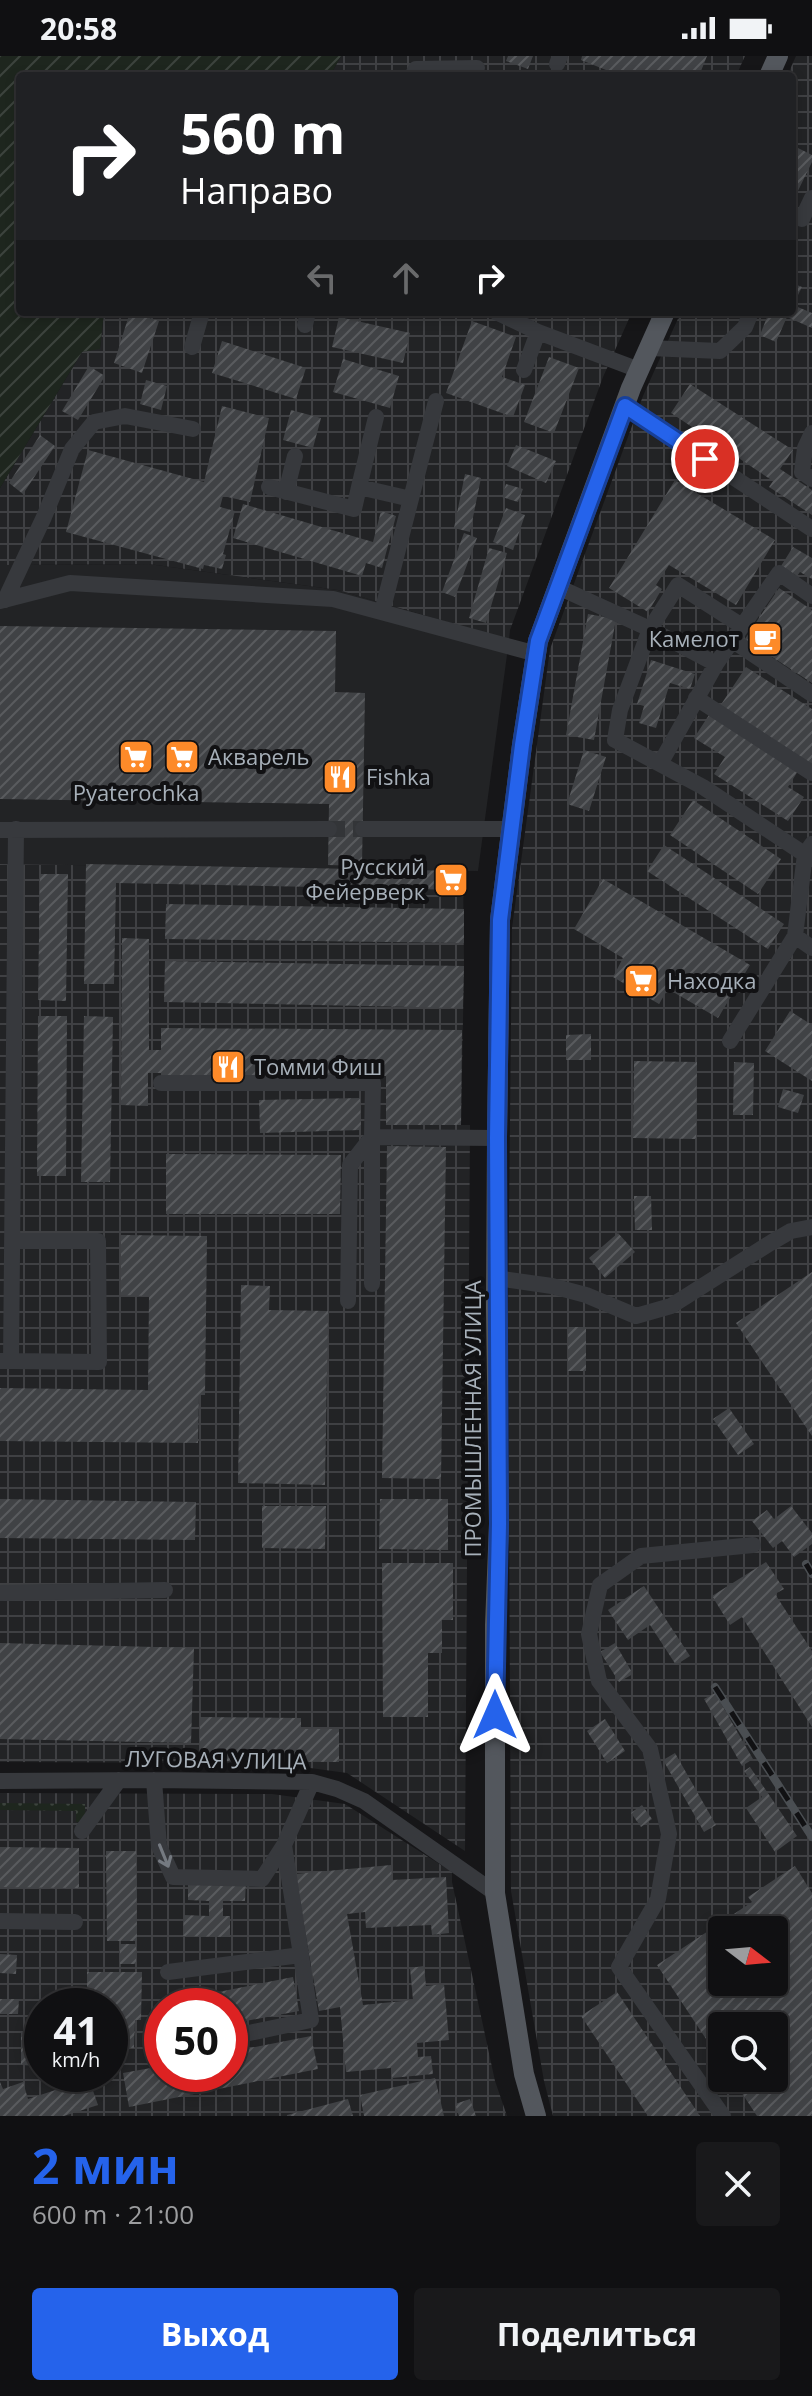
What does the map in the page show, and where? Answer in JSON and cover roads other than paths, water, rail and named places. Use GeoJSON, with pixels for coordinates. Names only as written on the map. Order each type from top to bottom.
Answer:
{"type":"FeatureCollection","features":[{"type":"Feature","properties":{"kind":"main road","name":"ПРОМЫШЛЕННАЯ УЛИЦА"},"geometry":{"type":"LineString","coordinates":[[534,2115],[524,2074],[495,1893],[500,920],[538,641],[625,406],[663,316]]}},
{"type":"Feature","properties":{"kind":"street"},"geometry":{"type":"LineString","coordinates":[[414,72],[416,69],[477,68]]}},
{"type":"Feature","properties":{"kind":"street"},"geometry":{"type":"LineString","coordinates":[[802,219],[812,198]]}},
{"type":"Feature","properties":{"kind":"street"},"geometry":{"type":"LineString","coordinates":[[192,347],[201,316]]}},
{"type":"Feature","properties":{"kind":"street"},"geometry":{"type":"LineString","coordinates":[[504,316],[639,370]]}},
{"type":"Feature","properties":{"kind":"street"},"geometry":{"type":"LineString","coordinates":[[649,348],[720,351],[745,327],[749,316]]}},
{"type":"Feature","properties":{"kind":"street"},"geometry":{"type":"LineString","coordinates":[[524,370],[538,332]]}},
{"type":"Feature","properties":{"kind":"street"},"geometry":{"type":"LineString","coordinates":[[382,612],[436,401]]}},
{"type":"Feature","properties":{"kind":"street"},"geometry":{"type":"LineString","coordinates":[[625,406],[812,529]]}},
{"type":"Feature","properties":{"kind":"street"},"geometry":{"type":"LineString","coordinates":[[2,600],[44,517],[72,449],[94,422],[125,416],[193,429]]}},
{"type":"Feature","properties":{"kind":"street"},"geometry":{"type":"LineString","coordinates":[[295,456],[277,489],[354,509],[376,417]]}},
{"type":"Feature","properties":{"kind":"street"},"geometry":{"type":"LineString","coordinates":[[812,433],[805,448],[802,472],[812,479]]}},
{"type":"Feature","properties":{"kind":"street"},"geometry":{"type":"LineString","coordinates":[[359,487],[411,499]]}},
{"type":"Feature","properties":{"kind":"street"},"geometry":{"type":"LineString","coordinates":[[660,764],[716,664],[779,573],[812,596]]}},
{"type":"Feature","properties":{"kind":"street"},"geometry":{"type":"LineString","coordinates":[[2,600],[70,583],[333,599],[537,654]]}},
{"type":"Feature","properties":{"kind":"street"},"geometry":{"type":"LineString","coordinates":[[730,1041],[795,936],[810,852],[703,787],[615,740],[620,710],[650,629],[678,585],[812,694]]}},
{"type":"Feature","properties":{"kind":"street"},"geometry":{"type":"LineString","coordinates":[[558,587],[650,629],[716,664]]}},
{"type":"Feature","properties":{"kind":"street"},"geometry":{"type":"LineString","coordinates":[[696,698],[812,773]]}},
{"type":"Feature","properties":{"kind":"street"},"geometry":{"type":"LineString","coordinates":[[12,1241],[98,1241],[99,1362],[5,1361],[12,1241],[8,830],[329,829]]}},
{"type":"Feature","properties":{"kind":"street"},"geometry":{"type":"LineString","coordinates":[[363,829],[513,829]]}},
{"type":"Feature","properties":{"kind":"street"},"geometry":{"type":"LineString","coordinates":[[795,936],[812,948]]}},
{"type":"Feature","properties":{"kind":"street"},"geometry":{"type":"LineString","coordinates":[[161,1083],[373,1083],[372,1284]]}},
{"type":"Feature","properties":{"kind":"street"},"geometry":{"type":"LineString","coordinates":[[372,1137],[497,1138]]}},
{"type":"Feature","properties":{"kind":"street"},"geometry":{"type":"LineString","coordinates":[[348,1301],[350,1165],[372,1137]]}},
{"type":"Feature","properties":{"kind":"street"},"geometry":{"type":"LineString","coordinates":[[496,1278],[552,1286],[586,1295],[636,1316],[671,1306],[791,1231],[812,1227]]}},
{"type":"Feature","properties":{"kind":"street"},"geometry":{"type":"LineString","coordinates":[[723,2116],[619,1967],[658,1899],[669,1834],[650,1749],[599,1681],[589,1634],[600,1585],[641,1556],[753,1545]]}},
{"type":"Feature","properties":{"kind":"street"},"geometry":{"type":"LineString","coordinates":[[0,1593],[165,1590]]}},
{"type":"Feature","properties":{"kind":"street"},"geometry":{"type":"LineString","coordinates":[[82,1831],[119,1780]]}},
{"type":"Feature","properties":{"kind":"street"},"geometry":{"type":"LineString","coordinates":[[154,1780],[159,1846],[173,1877],[262,1879],[284,1845],[312,1782]]}},
{"type":"Feature","properties":{"kind":"street","name":"ЛУГОВАЯ УЛИЦА"},"geometry":{"type":"LineString","coordinates":[[0,1781],[312,1782],[364,1801],[495,1893]]}},
{"type":"Feature","properties":{"kind":"street"},"geometry":{"type":"LineString","coordinates":[[248,2033],[311,2020],[284,1845]]}},
{"type":"Feature","properties":{"kind":"street"},"geometry":{"type":"LineString","coordinates":[[0,1921],[75,1922]]}},
{"type":"Feature","properties":{"kind":"street"},"geometry":{"type":"LineString","coordinates":[[168,1972],[301,1955]]}},
{"type":"Feature","properties":{"kind":"tunnel"},"geometry":{"type":"LineString","coordinates":[[329,829],[363,829]]}},
{"type":"Feature","properties":{"kind":"railway"},"geometry":{"type":"LineString","coordinates":[[806,1564],[812,1574]]}},
{"type":"Feature","properties":{"kind":"railway"},"geometry":{"type":"LineString","coordinates":[[715,1687],[812,1837]]}},
{"type":"Feature","properties":{"kind":"place","name":"Камелот"},"geometry":{"type":"Point","coordinates":[765,639]}},
{"type":"Feature","properties":{"kind":"place","name":"Pyaterochka"},"geometry":{"type":"Point","coordinates":[136,757]}},
{"type":"Feature","properties":{"kind":"place","name":"Акварель"},"geometry":{"type":"Point","coordinates":[182,757]}},
{"type":"Feature","properties":{"kind":"place","name":"Fishka"},"geometry":{"type":"Point","coordinates":[340,777]}},
{"type":"Feature","properties":{"kind":"place","name":"Русский Фейерверк"},"geometry":{"type":"Point","coordinates":[451,880]}},
{"type":"Feature","properties":{"kind":"place","name":"Находка"},"geometry":{"type":"Point","coordinates":[641,981]}},
{"type":"Feature","properties":{"kind":"place","name":"Томми Фиш"},"geometry":{"type":"Point","coordinates":[228,1067]}}]}
